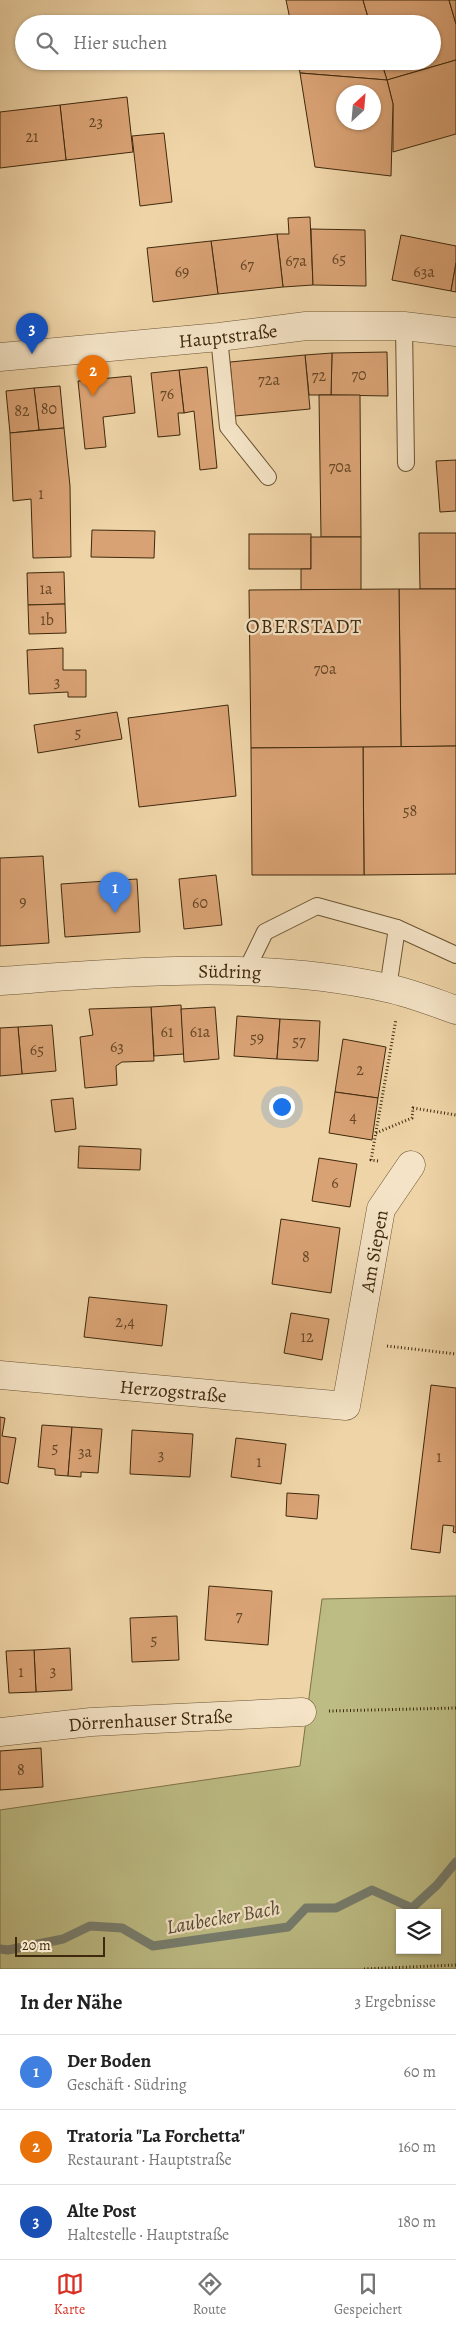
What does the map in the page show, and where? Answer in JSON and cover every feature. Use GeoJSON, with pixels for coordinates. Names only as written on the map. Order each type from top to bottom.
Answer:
{"type":"FeatureCollection","features":[{"type":"Feature","properties":{"kind":"street","name":"Hauptstraße"},"geometry":{"type":"LineString","coordinates":[[0,357],[219,337],[306,326],[404,326],[456,332]]}},
{"type":"Feature","properties":{"kind":"street","name":"Südring"},"geometry":{"type":"LineString","coordinates":[[0,982],[209,969],[246,971],[308,975],[395,990],[456,1010]]}},
{"type":"Feature","properties":{"kind":"street","name":"Am Siepen"},"geometry":{"type":"LineString","coordinates":[[346,1406],[355,1346],[381,1210],[411,1165]]}},
{"type":"Feature","properties":{"kind":"street","name":"Herzogstraße"},"geometry":{"type":"LineString","coordinates":[[0,1375],[346,1406]]}},
{"type":"Feature","properties":{"kind":"street","name":"Dörrenhauser Straße"},"geometry":{"type":"LineString","coordinates":[[0,1732],[91,1722],[302,1712]]}},
{"type":"Feature","properties":{"kind":"lane"},"geometry":{"type":"LineString","coordinates":[[404,326],[406,462]]}},
{"type":"Feature","properties":{"kind":"lane"},"geometry":{"type":"LineString","coordinates":[[219,337],[228,427],[268,477]]}},
{"type":"Feature","properties":{"kind":"lane"},"geometry":{"type":"LineString","coordinates":[[246,971],[265,932],[317,906],[398,928],[456,955]]}},
{"type":"Feature","properties":{"kind":"lane"},"geometry":{"type":"LineString","coordinates":[[395,990],[398,928]]}},
{"type":"Feature","properties":{"kind":"path"},"geometry":{"type":"LineString","coordinates":[[395,990],[370,1160],[411,1165]]}},
{"type":"Feature","properties":{"kind":"path"},"geometry":{"type":"LineString","coordinates":[[375,1134],[412,1118],[413,1108],[456,1115]]}},
{"type":"Feature","properties":{"kind":"path"},"geometry":{"type":"LineString","coordinates":[[355,1346],[388,1346],[456,1354]]}},
{"type":"Feature","properties":{"kind":"path"},"geometry":{"type":"LineString","coordinates":[[302,1712],[456,1708]]}},
{"type":"Feature","properties":{"kind":"path"},"geometry":{"type":"LineString","coordinates":[[364,1969],[456,1965]]}},
{"type":"Feature","properties":{"kind":"shaded area"},"geometry":{"type":"Polygon","coordinates":[[[456,1596],[456,1969],[0,1969],[0,1810],[300,1766],[322,1599],[456,1596]]]}},
{"type":"Feature","properties":{"kind":"building"},"geometry":{"type":"Polygon","coordinates":[[[286,0],[363,0],[367,15],[289,15],[286,0]]]}},
{"type":"Feature","properties":{"kind":"building"},"geometry":{"type":"Polygon","coordinates":[[[363,0],[449,0],[456,24],[456,60],[441,64],[441,15],[367,15],[363,0]]]}},
{"type":"Feature","properties":{"kind":"building"},"geometry":{"type":"Polygon","coordinates":[[[449,0],[456,0],[456,24],[449,0]]]}},
{"type":"Feature","properties":{"kind":"building"},"geometry":{"type":"Polygon","coordinates":[[[456,60],[456,134],[393,152],[393,104],[387,80],[422,70],[441,70],[441,64],[456,60]]]}},
{"type":"Feature","properties":{"kind":"building"},"geometry":{"type":"Polygon","coordinates":[[[300,70],[384,70],[387,80],[300,73],[300,70]]]}},
{"type":"Feature","properties":{"kind":"building"},"geometry":{"type":"Polygon","coordinates":[[[384,70],[422,70],[387,80],[384,70]]]}},
{"type":"Feature","properties":{"kind":"building"},"geometry":{"type":"Polygon","coordinates":[[[300,73],[387,80],[393,104],[391,176],[315,167],[300,73]]]}},
{"type":"Feature","properties":{"kind":"building"},"geometry":{"type":"Polygon","coordinates":[[[127,97],[133,152],[66,160],[60,105],[127,97]]]}},
{"type":"Feature","properties":{"kind":"building"},"geometry":{"type":"Polygon","coordinates":[[[60,105],[66,160],[0,168],[0,112],[60,105]]]}},
{"type":"Feature","properties":{"kind":"building"},"geometry":{"type":"Polygon","coordinates":[[[164,133],[172,202],[140,206],[132,136],[164,133]]]}},
{"type":"Feature","properties":{"kind":"building"},"geometry":{"type":"Polygon","coordinates":[[[310,217],[313,285],[283,287],[277,234],[289,234],[288,218],[310,217]]]}},
{"type":"Feature","properties":{"kind":"building"},"geometry":{"type":"Polygon","coordinates":[[[311,229],[365,230],[366,286],[313,285],[311,229]]]}},
{"type":"Feature","properties":{"kind":"building"},"geometry":{"type":"Polygon","coordinates":[[[277,234],[283,287],[218,294],[211,241],[277,234]]]}},
{"type":"Feature","properties":{"kind":"building"},"geometry":{"type":"Polygon","coordinates":[[[401,235],[456,246],[456,263],[451,291],[392,280],[401,235]]]}},
{"type":"Feature","properties":{"kind":"building"},"geometry":{"type":"Polygon","coordinates":[[[211,241],[218,294],[153,302],[147,248],[211,241]]]}},
{"type":"Feature","properties":{"kind":"building"},"geometry":{"type":"Polygon","coordinates":[[[456,263],[456,292],[451,291],[456,263]]]}},
{"type":"Feature","properties":{"kind":"building"},"geometry":{"type":"Polygon","coordinates":[[[387,352],[388,396],[331,395],[332,353],[387,352]]]}},
{"type":"Feature","properties":{"kind":"building"},"geometry":{"type":"Polygon","coordinates":[[[332,353],[331,395],[309,395],[305,355],[332,353]]]}},
{"type":"Feature","properties":{"kind":"building"},"geometry":{"type":"Polygon","coordinates":[[[305,355],[310,409],[235,416],[230,362],[305,355]]]}},
{"type":"Feature","properties":{"kind":"building"},"geometry":{"type":"Polygon","coordinates":[[[207,367],[217,468],[200,470],[194,411],[184,413],[179,370],[207,367]]]}},
{"type":"Feature","properties":{"kind":"building"},"geometry":{"type":"Polygon","coordinates":[[[179,370],[184,413],[178,413],[180,435],[158,437],[151,373],[179,370]]]}},
{"type":"Feature","properties":{"kind":"building"},"geometry":{"type":"Polygon","coordinates":[[[131,376],[135,413],[103,417],[106,447],[85,449],[78,381],[131,376]]]}},
{"type":"Feature","properties":{"kind":"building"},"geometry":{"type":"Polygon","coordinates":[[[60,386],[64,428],[39,430],[34,388],[60,386]]]}},
{"type":"Feature","properties":{"kind":"building"},"geometry":{"type":"Polygon","coordinates":[[[34,388],[39,430],[10,433],[6,391],[34,388]]]}},
{"type":"Feature","properties":{"kind":"building"},"geometry":{"type":"Polygon","coordinates":[[[319,395],[360,395],[361,537],[321,537],[319,395]]]}},
{"type":"Feature","properties":{"kind":"building"},"geometry":{"type":"Polygon","coordinates":[[[64,428],[70,486],[71,557],[33,558],[31,499],[13,501],[10,433],[64,428]]]}},
{"type":"Feature","properties":{"kind":"building"},"geometry":{"type":"Polygon","coordinates":[[[456,460],[456,511],[440,512],[436,461],[456,460]]]}},
{"type":"Feature","properties":{"kind":"building"},"geometry":{"type":"Polygon","coordinates":[[[92,530],[155,531],[154,558],[91,557],[92,530]]]}},
{"type":"Feature","properties":{"kind":"building"},"geometry":{"type":"Polygon","coordinates":[[[419,533],[456,533],[456,589],[420,589],[419,533]]]}},
{"type":"Feature","properties":{"kind":"building"},"geometry":{"type":"Polygon","coordinates":[[[249,534],[311,534],[311,569],[249,569],[249,534]]]}},
{"type":"Feature","properties":{"kind":"building"},"geometry":{"type":"Polygon","coordinates":[[[311,537],[361,537],[361,590],[301,590],[301,569],[311,569],[311,537]]]}},
{"type":"Feature","properties":{"kind":"building"},"geometry":{"type":"Polygon","coordinates":[[[64,572],[65,604],[28,605],[27,573],[64,572]]]}},
{"type":"Feature","properties":{"kind":"building"},"geometry":{"type":"Polygon","coordinates":[[[399,589],[456,589],[456,746],[401,747],[399,589]]]}},
{"type":"Feature","properties":{"kind":"building"},"geometry":{"type":"Polygon","coordinates":[[[399,589],[401,747],[251,748],[249,590],[399,589]]]}},
{"type":"Feature","properties":{"kind":"building"},"geometry":{"type":"Polygon","coordinates":[[[65,604],[66,633],[29,634],[28,605],[65,604]]]}},
{"type":"Feature","properties":{"kind":"building"},"geometry":{"type":"Polygon","coordinates":[[[63,648],[63,670],[86,670],[86,697],[68,697],[68,692],[29,694],[27,650],[63,648]]]}},
{"type":"Feature","properties":{"kind":"building"},"geometry":{"type":"Polygon","coordinates":[[[228,705],[236,796],[139,807],[128,718],[228,705]]]}},
{"type":"Feature","properties":{"kind":"building"},"geometry":{"type":"Polygon","coordinates":[[[117,712],[122,739],[38,753],[34,725],[117,712]]]}},
{"type":"Feature","properties":{"kind":"building"},"geometry":{"type":"Polygon","coordinates":[[[456,746],[456,874],[364,875],[363,747],[456,746]]]}},
{"type":"Feature","properties":{"kind":"building"},"geometry":{"type":"Polygon","coordinates":[[[363,747],[364,875],[252,875],[251,748],[363,747]]]}},
{"type":"Feature","properties":{"kind":"building"},"geometry":{"type":"Polygon","coordinates":[[[43,856],[49,943],[0,946],[0,858],[43,856]]]}},
{"type":"Feature","properties":{"kind":"building"},"geometry":{"type":"Polygon","coordinates":[[[216,875],[222,925],[184,929],[179,879],[216,875]]]}},
{"type":"Feature","properties":{"kind":"building"},"geometry":{"type":"Polygon","coordinates":[[[137,879],[140,932],[65,937],[61,884],[137,879]]]}},
{"type":"Feature","properties":{"kind":"building"},"geometry":{"type":"Polygon","coordinates":[[[181,1005],[184,1054],[154,1056],[151,1007],[181,1005]]]}},
{"type":"Feature","properties":{"kind":"building"},"geometry":{"type":"Polygon","coordinates":[[[151,1007],[154,1061],[122,1062],[116,1066],[117,1085],[85,1088],[80,1037],[93,1035],[89,1009],[151,1007]]]}},
{"type":"Feature","properties":{"kind":"building"},"geometry":{"type":"Polygon","coordinates":[[[215,1007],[219,1059],[184,1062],[181,1009],[215,1007]]]}},
{"type":"Feature","properties":{"kind":"building"},"geometry":{"type":"Polygon","coordinates":[[[237,1016],[280,1019],[277,1059],[234,1056],[237,1016]]]}},
{"type":"Feature","properties":{"kind":"building"},"geometry":{"type":"Polygon","coordinates":[[[280,1019],[320,1021],[318,1061],[277,1059],[280,1019]]]}},
{"type":"Feature","properties":{"kind":"building"},"geometry":{"type":"Polygon","coordinates":[[[52,1025],[56,1071],[22,1074],[18,1027],[52,1025]]]}},
{"type":"Feature","properties":{"kind":"building"},"geometry":{"type":"Polygon","coordinates":[[[18,1027],[22,1074],[0,1076],[0,1028],[18,1027]]]}},
{"type":"Feature","properties":{"kind":"building"},"geometry":{"type":"Polygon","coordinates":[[[343,1039],[386,1047],[378,1098],[335,1092],[343,1039]]]}},
{"type":"Feature","properties":{"kind":"building"},"geometry":{"type":"Polygon","coordinates":[[[335,1092],[378,1098],[372,1140],[329,1133],[335,1092]]]}},
{"type":"Feature","properties":{"kind":"building"},"geometry":{"type":"Polygon","coordinates":[[[73,1098],[76,1129],[55,1132],[51,1100],[73,1098]]]}},
{"type":"Feature","properties":{"kind":"building"},"geometry":{"type":"Polygon","coordinates":[[[79,1146],[141,1149],[140,1170],[78,1168],[79,1146]]]}},
{"type":"Feature","properties":{"kind":"building"},"geometry":{"type":"Polygon","coordinates":[[[319,1158],[357,1164],[350,1207],[312,1201],[319,1158]]]}},
{"type":"Feature","properties":{"kind":"building"},"geometry":{"type":"Polygon","coordinates":[[[281,1219],[340,1228],[331,1293],[272,1284],[281,1219]]]}},
{"type":"Feature","properties":{"kind":"building"},"geometry":{"type":"Polygon","coordinates":[[[89,1297],[167,1305],[162,1346],[84,1337],[89,1297]]]}},
{"type":"Feature","properties":{"kind":"building"},"geometry":{"type":"Polygon","coordinates":[[[291,1313],[329,1319],[322,1360],[284,1353],[291,1313]]]}},
{"type":"Feature","properties":{"kind":"building"},"geometry":{"type":"Polygon","coordinates":[[[431,1385],[456,1388],[456,1533],[453,1532],[454,1526],[443,1525],[440,1553],[411,1549],[431,1385]]]}},
{"type":"Feature","properties":{"kind":"building"},"geometry":{"type":"Polygon","coordinates":[[[0,1417],[5,1418],[2,1436],[16,1438],[8,1484],[0,1482],[0,1417]]]}},
{"type":"Feature","properties":{"kind":"building"},"geometry":{"type":"Polygon","coordinates":[[[42,1425],[72,1427],[68,1476],[55,1475],[55,1469],[38,1467],[42,1425]]]}},
{"type":"Feature","properties":{"kind":"building"},"geometry":{"type":"Polygon","coordinates":[[[72,1427],[102,1429],[98,1473],[81,1472],[81,1477],[68,1476],[72,1427]]]}},
{"type":"Feature","properties":{"kind":"building"},"geometry":{"type":"Polygon","coordinates":[[[132,1430],[193,1434],[190,1477],[130,1474],[132,1430]]]}},
{"type":"Feature","properties":{"kind":"building"},"geometry":{"type":"Polygon","coordinates":[[[236,1438],[286,1444],[281,1484],[231,1477],[236,1438]]]}},
{"type":"Feature","properties":{"kind":"building"},"geometry":{"type":"Polygon","coordinates":[[[287,1493],[319,1495],[317,1519],[286,1516],[287,1493]]]}},
{"type":"Feature","properties":{"kind":"building"},"geometry":{"type":"Polygon","coordinates":[[[209,1586],[272,1591],[268,1645],[205,1640],[209,1586]]]}},
{"type":"Feature","properties":{"kind":"building"},"geometry":{"type":"Polygon","coordinates":[[[177,1616],[179,1660],[132,1662],[130,1618],[177,1616]]]}},
{"type":"Feature","properties":{"kind":"building"},"geometry":{"type":"Polygon","coordinates":[[[70,1648],[72,1690],[36,1692],[34,1650],[70,1648]]]}},
{"type":"Feature","properties":{"kind":"building"},"geometry":{"type":"Polygon","coordinates":[[[34,1650],[36,1692],[9,1693],[6,1651],[34,1650]]]}},
{"type":"Feature","properties":{"kind":"building"},"geometry":{"type":"Polygon","coordinates":[[[41,1748],[43,1787],[0,1790],[0,1751],[41,1748]]]}},
{"type":"Feature","properties":{"kind":"waterway","name":"Laubecker Bach"},"geometry":{"type":"LineString","coordinates":[[0,1949],[8,1950],[63,1939],[90,1926],[122,1928],[153,1946],[288,1927],[306,1908],[336,1908],[372,1890],[412,1908],[437,1885],[456,1862]]}},
{"type":"Feature","properties":{"kind":"place","name":"Alte Post"},"geometry":{"type":"Point","coordinates":[32,354]}},
{"type":"Feature","properties":{"kind":"place","name":"Tratoria \"La Forchetta\""},"geometry":{"type":"Point","coordinates":[93,396]}},
{"type":"Feature","properties":{"kind":"place","name":"Der Boden"},"geometry":{"type":"Point","coordinates":[115,913]}},
{"type":"Feature","properties":{"kind":"district","name":"OBERSTADT"},"geometry":{"type":"Point","coordinates":[304,626]}}]}
